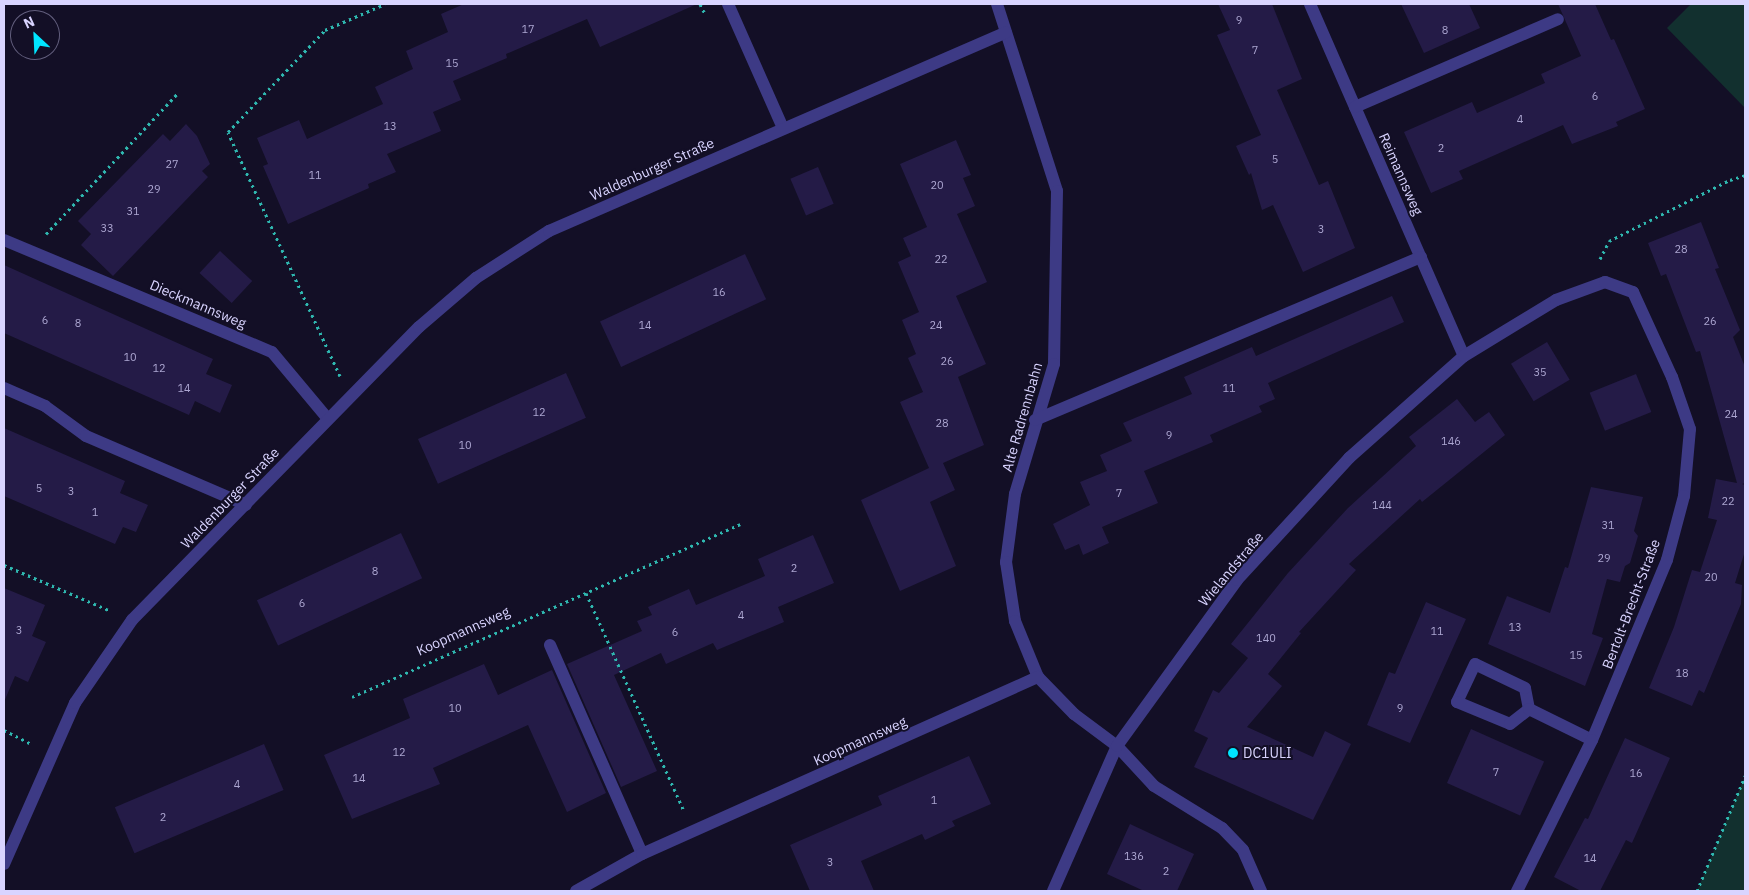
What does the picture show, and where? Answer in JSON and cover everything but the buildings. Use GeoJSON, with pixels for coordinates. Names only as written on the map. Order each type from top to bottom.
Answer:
{"type":"FeatureCollection","features":[{"type":"Feature","properties":{"kind":"street"},"geometry":{"type":"LineString","coordinates":[[728,4],[783,128]]}},
{"type":"Feature","properties":{"kind":"street","name":"Alte Radrennbahn"},"geometry":{"type":"LineString","coordinates":[[997,4],[1056,191],[1054,364],[1015,494],[1006,562],[1014,621],[1038,677],[1074,714],[1117,746]]}},
{"type":"Feature","properties":{"kind":"street","name":"Reimannsweg"},"geometry":{"type":"LineString","coordinates":[[1310,4],[1464,356]]}},
{"type":"Feature","properties":{"kind":"street"},"geometry":{"type":"LineString","coordinates":[[1355,106],[1558,18]]}},
{"type":"Feature","properties":{"kind":"street","name":"Waldenburger Straße"},"geometry":{"type":"LineString","coordinates":[[4,864],[51,753],[75,703],[132,620],[419,327],[476,278],[549,231],[1006,32]]}},
{"type":"Feature","properties":{"kind":"street","name":"Dieckmannsweg"},"geometry":{"type":"LineString","coordinates":[[4,240],[272,352],[328,419]]}},
{"type":"Feature","properties":{"kind":"street"},"geometry":{"type":"LineString","coordinates":[[1036,420],[1421,257]]}},
{"type":"Feature","properties":{"kind":"street","name":"Bertolt-Brecht-Straße"},"geometry":{"type":"LineString","coordinates":[[1509,327],[1584,288],[1605,282],[1633,292],[1672,377],[1690,429],[1684,496],[1667,560],[1592,740],[1517,891]]}},
{"type":"Feature","properties":{"kind":"street","name":"Wielandstraße"},"geometry":{"type":"LineString","coordinates":[[1053,891],[1117,746],[1237,580],[1349,458],[1464,356],[1509,327]]}},
{"type":"Feature","properties":{"kind":"street"},"geometry":{"type":"LineString","coordinates":[[4,388],[45,406],[86,436],[246,505]]}},
{"type":"Feature","properties":{"kind":"street"},"geometry":{"type":"LineString","coordinates":[[550,645],[642,854]]}},
{"type":"Feature","properties":{"kind":"street"},"geometry":{"type":"LineString","coordinates":[[1475,664],[1525,688],[1529,708],[1510,724],[1457,702],[1475,664]]}},
{"type":"Feature","properties":{"kind":"street","name":"Koopmannsweg"},"geometry":{"type":"LineString","coordinates":[[576,891],[642,854],[1038,677]]}},
{"type":"Feature","properties":{"kind":"street"},"geometry":{"type":"LineString","coordinates":[[1529,708],[1592,740]]}},
{"type":"Feature","properties":{"kind":"street"},"geometry":{"type":"LineString","coordinates":[[1117,746],[1154,786],[1222,828],[1243,850],[1261,891]]}},
{"type":"Feature","properties":{"kind":"path"},"geometry":{"type":"LineString","coordinates":[[349,397],[228,132],[325,30],[385,4]]}},
{"type":"Feature","properties":{"kind":"path"},"geometry":{"type":"LineString","coordinates":[[31,250],[179,92]]}},
{"type":"Feature","properties":{"kind":"path"},"geometry":{"type":"LineString","coordinates":[[1584,288],[1609,241],[1730,180],[1745,176]]}},
{"type":"Feature","properties":{"kind":"path","name":"Koopmannsweg"},"geometry":{"type":"LineString","coordinates":[[352,697],[740,524]]}},
{"type":"Feature","properties":{"kind":"path"},"geometry":{"type":"LineString","coordinates":[[4,565],[132,620]]}},
{"type":"Feature","properties":{"kind":"path"},"geometry":{"type":"LineString","coordinates":[[586,593],[694,831]]}},
{"type":"Feature","properties":{"kind":"path"},"geometry":{"type":"LineString","coordinates":[[4,730],[51,753]]}},
{"type":"Feature","properties":{"kind":"path"},"geometry":{"type":"LineString","coordinates":[[1696,891],[1745,776]]}},
{"type":"Feature","properties":{"kind":"green space"},"geometry":{"type":"Polygon","coordinates":[[[1691,4],[1745,4],[1745,108],[1667,28],[1691,4]]]}},
{"type":"Feature","properties":{"kind":"green space"},"geometry":{"type":"Polygon","coordinates":[[[1745,776],[1745,891],[1697,891],[1745,776]]]}},
{"type":"Feature","properties":{"kind":"place","name":"DC1ULI"},"geometry":{"type":"Point","coordinates":[1233,753]}}]}
